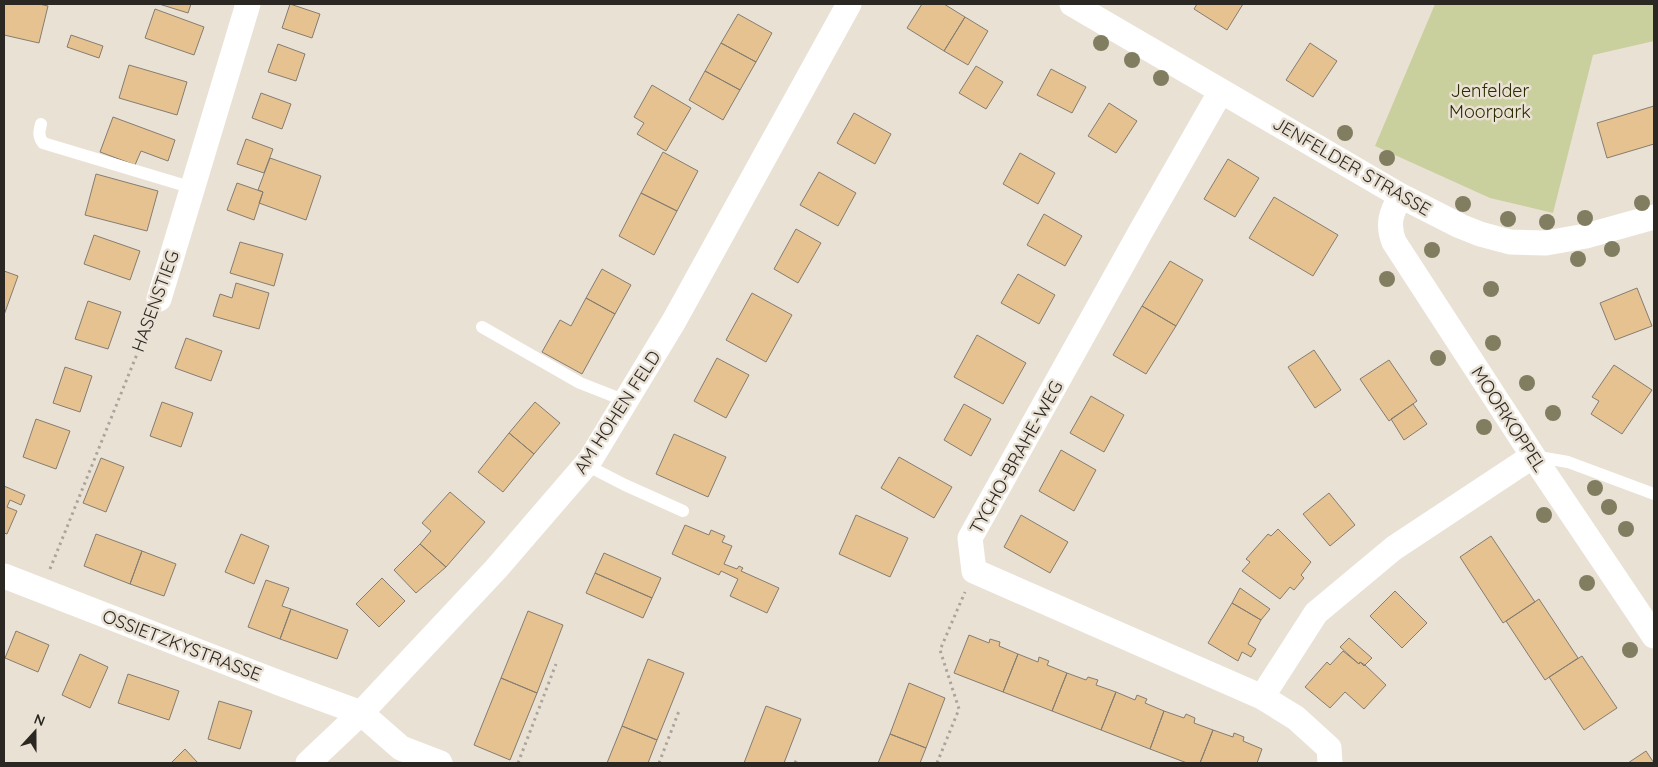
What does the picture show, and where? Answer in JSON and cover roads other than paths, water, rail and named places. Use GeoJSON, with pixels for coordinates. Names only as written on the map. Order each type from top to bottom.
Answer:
{"type":"FeatureCollection","features":[{"type":"Feature","properties":{"kind":"street","name":"HASENSTIEG"},"geometry":{"type":"LineString","coordinates":[[159,299],[248,4]]}},
{"type":"Feature","properties":{"kind":"street","name":"AM HOHEN FELD"},"geometry":{"type":"LineString","coordinates":[[308,763],[361,713],[496,569],[586,465],[674,321],[849,4]]}},
{"type":"Feature","properties":{"kind":"street","name":"JENFELDER STRASSE"},"geometry":{"type":"LineString","coordinates":[[1072,4],[1401,196],[1453,223],[1480,234],[1525,244],[1563,241],[1654,217]]}},
{"type":"Feature","properties":{"kind":"street","name":"TYCHO-BRAHE-WEG"},"geometry":{"type":"LineString","coordinates":[[1221,91],[970,538],[974,571],[1262,697]]}},
{"type":"Feature","properties":{"kind":"street","name":"MOORKOPPEL"},"geometry":{"type":"LineString","coordinates":[[1401,196],[1392,212],[1390,220],[1391,234],[1394,242],[1533,456],[1654,636]]}},
{"type":"Feature","properties":{"kind":"street"},"geometry":{"type":"LineString","coordinates":[[1330,763],[1329,748],[1296,718],[1262,697],[1316,613],[1394,548],[1533,456]]}},
{"type":"Feature","properties":{"kind":"street","name":"OSSIETZKYSTRASSE"},"geometry":{"type":"LineString","coordinates":[[4,576],[361,713]]}},
{"type":"Feature","properties":{"kind":"street"},"geometry":{"type":"LineString","coordinates":[[361,713],[401,748],[440,763]]}},
{"type":"Feature","properties":{"kind":"lane"},"geometry":{"type":"LineString","coordinates":[[41,124],[39,132],[43,143],[193,188]]}},
{"type":"Feature","properties":{"kind":"lane"},"geometry":{"type":"LineString","coordinates":[[482,327],[580,382],[626,401]]}},
{"type":"Feature","properties":{"kind":"lane"},"geometry":{"type":"LineString","coordinates":[[1533,456],[1568,462],[1654,494]]}},
{"type":"Feature","properties":{"kind":"lane"},"geometry":{"type":"LineString","coordinates":[[586,465],[683,511]]}},
{"type":"Feature","properties":{"kind":"park label","name":"Jenfelder Moorpark"},"geometry":{"type":"Point","coordinates":[1490,100]}}]}
